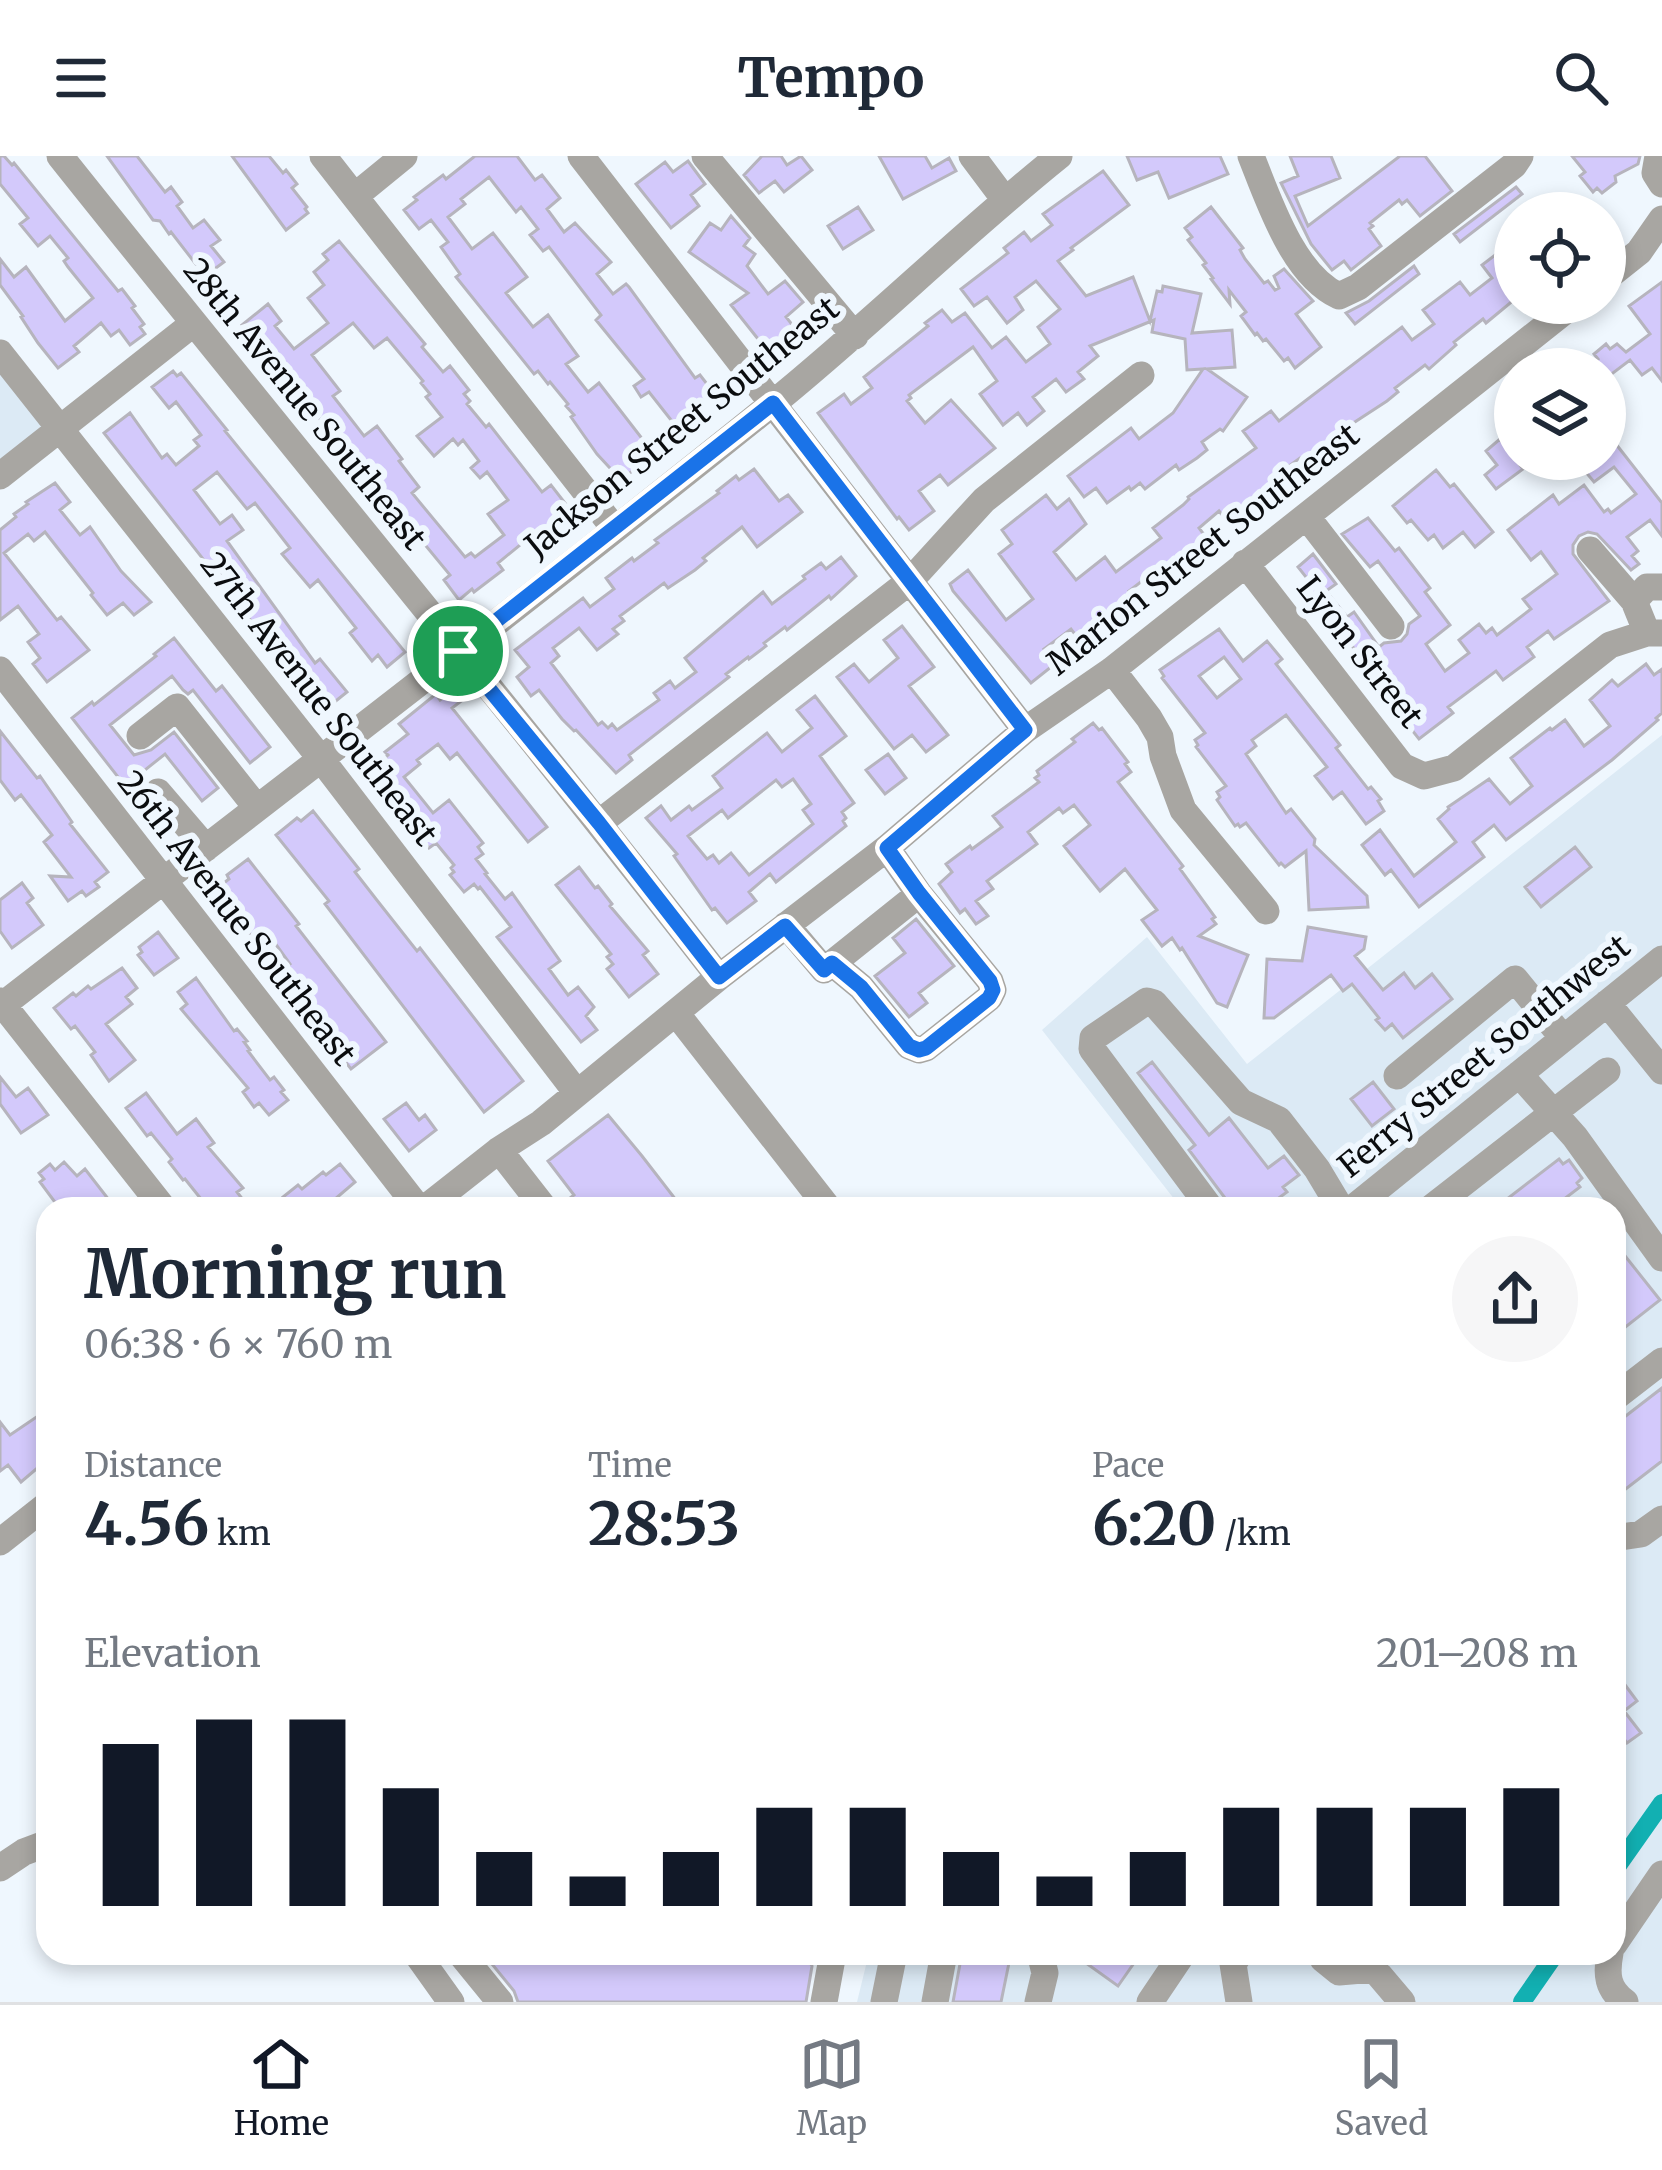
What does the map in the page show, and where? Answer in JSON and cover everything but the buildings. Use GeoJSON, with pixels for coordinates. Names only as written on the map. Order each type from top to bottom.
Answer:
{"type":"FeatureCollection","features":[{"type":"Feature","properties":{"kind":"street","name":"28th Avenue Southeast"},"geometry":{"type":"LineString","coordinates":[[60,156],[719,977]]}},
{"type":"Feature","properties":{"kind":"street"},"geometry":{"type":"LineString","coordinates":[[323,156],[614,528]]}},
{"type":"Feature","properties":{"kind":"street"},"geometry":{"type":"LineString","coordinates":[[355,196],[404,156]]}},
{"type":"Feature","properties":{"kind":"street"},"geometry":{"type":"LineString","coordinates":[[581,156],[1025,730]]}},
{"type":"Feature","properties":{"kind":"street"},"geometry":{"type":"LineString","coordinates":[[705,156],[855,336]]}},
{"type":"Feature","properties":{"kind":"street"},"geometry":{"type":"LineString","coordinates":[[971,156],[1004,200]]}},
{"type":"Feature","properties":{"kind":"street","name":"Jackson Street Southeast"},"geometry":{"type":"LineString","coordinates":[[1,1004],[773,403],[1059,156]]}},
{"type":"Feature","properties":{"kind":"street"},"geometry":{"type":"LineString","coordinates":[[1251,156],[1281,232],[1323,288],[1339,296],[1358,287],[1520,156]]}},
{"type":"Feature","properties":{"kind":"street"},"geometry":{"type":"LineString","coordinates":[[1658,156],[1655,173],[1662,184]]}},
{"type":"Feature","properties":{"kind":"street"},"geometry":{"type":"LineString","coordinates":[[1626,262],[1662,219]]}},
{"type":"Feature","properties":{"kind":"street"},"geometry":{"type":"LineString","coordinates":[[0,476],[194,323]]}},
{"type":"Feature","properties":{"kind":"street","name":"Marion Street Southeast"},"geometry":{"type":"LineString","coordinates":[[437,1197],[541,1123],[887,848],[1025,730],[1112,670],[1549,324]]}},
{"type":"Feature","properties":{"kind":"street","name":"27th Avenue Southeast"},"geometry":{"type":"LineString","coordinates":[[0,352],[577,1094]]}},
{"type":"Feature","properties":{"kind":"street"},"geometry":{"type":"LineString","coordinates":[[599,823],[910,580],[984,500],[1142,375]]}},
{"type":"Feature","properties":{"kind":"street"},"geometry":{"type":"LineString","coordinates":[[1307,517],[1391,626]]}},
{"type":"Feature","properties":{"kind":"street"},"geometry":{"type":"LineString","coordinates":[[1590,550],[1654,632]]}},
{"type":"Feature","properties":{"kind":"street","name":"Lyon Street"},"geometry":{"type":"LineString","coordinates":[[1245,563],[1402,766],[1424,776],[1454,768],[1610,645],[1654,632]]}},
{"type":"Feature","properties":{"kind":"street"},"geometry":{"type":"LineString","coordinates":[[1634,601],[1647,586],[1662,587]]}},
{"type":"Feature","properties":{"kind":"street","name":"26th Avenue Southeast"},"geometry":{"type":"LineString","coordinates":[[0,670],[411,1197]]}},
{"type":"Feature","properties":{"kind":"street"},"geometry":{"type":"LineString","coordinates":[[1112,670],[1160,737],[1183,810],[1266,911]]}},
{"type":"Feature","properties":{"kind":"street"},"geometry":{"type":"LineString","coordinates":[[140,736],[177,707],[257,808]]}},
{"type":"Feature","properties":{"kind":"street"},"geometry":{"type":"LineString","coordinates":[[158,792],[206,848]]}},
{"type":"Feature","properties":{"kind":"street"},"geometry":{"type":"LineString","coordinates":[[832,963],[861,987],[909,1046],[919,1050],[989,998],[993,990],[887,848]]}},
{"type":"Feature","properties":{"kind":"street"},"geometry":{"type":"LineString","coordinates":[[785,926],[824,970],[919,893]]}},
{"type":"Feature","properties":{"kind":"street","name":"Ferry Street Southwest"},"geometry":{"type":"LineString","coordinates":[[1367,1197],[1662,959]]}},
{"type":"Feature","properties":{"kind":"street"},"geometry":{"type":"LineString","coordinates":[[1397,1076],[1515,979],[1563,1038]]}},
{"type":"Feature","properties":{"kind":"street"},"geometry":{"type":"LineString","coordinates":[[1202,1197],[1092,1048],[1093,1038],[1147,1001],[1154,1003],[1241,1102],[1279,1120],[1334,1197]]}},
{"type":"Feature","properties":{"kind":"street"},"geometry":{"type":"LineString","coordinates":[[1,1004],[154,1197]]}},
{"type":"Feature","properties":{"kind":"street"},"geometry":{"type":"LineString","coordinates":[[1607,1004],[1662,1071]]}},
{"type":"Feature","properties":{"kind":"street"},"geometry":{"type":"LineString","coordinates":[[676,1013],[820,1197]]}},
{"type":"Feature","properties":{"kind":"street"},"geometry":{"type":"LineString","coordinates":[[1445,1197],[1607,1071]]}},
{"type":"Feature","properties":{"kind":"street"},"geometry":{"type":"LineString","coordinates":[[1520,1074],[1618,1197]]}},
{"type":"Feature","properties":{"kind":"street"},"geometry":{"type":"LineString","coordinates":[[499,1150],[536,1197]]}},
{"type":"Feature","properties":{"kind":"street"},"geometry":{"type":"LineString","coordinates":[[1626,1208],[1662,1258]]}},
{"type":"Feature","properties":{"kind":"street"},"geometry":{"type":"LineString","coordinates":[[1626,1389],[1662,1361]]}},
{"type":"Feature","properties":{"kind":"street"},"geometry":{"type":"LineString","coordinates":[[0,1542],[36,1514]]}},
{"type":"Feature","properties":{"kind":"street"},"geometry":{"type":"LineString","coordinates":[[1626,1536],[1641,1534],[1662,1519]]}},
{"type":"Feature","properties":{"kind":"street"},"geometry":{"type":"LineString","coordinates":[[0,1868],[36,1848]]}},
{"type":"Feature","properties":{"kind":"street"},"geometry":{"type":"LineString","coordinates":[[1626,1926],[1662,1874]]}},
{"type":"Feature","properties":{"kind":"street"},"geometry":{"type":"LineString","coordinates":[[425,1965],[451,2002]]}},
{"type":"Feature","properties":{"kind":"street"},"geometry":{"type":"LineString","coordinates":[[470,1965],[500,2002]]}},
{"type":"Feature","properties":{"kind":"street"},"geometry":{"type":"LineString","coordinates":[[824,2002],[831,1965]]}},
{"type":"Feature","properties":{"kind":"street"},"geometry":{"type":"LineString","coordinates":[[884,2002],[892,1965]]}},
{"type":"Feature","properties":{"kind":"street"},"geometry":{"type":"LineString","coordinates":[[935,2002],[942,1965]]}},
{"type":"Feature","properties":{"kind":"street"},"geometry":{"type":"LineString","coordinates":[[1038,2002],[1043,1965]]}},
{"type":"Feature","properties":{"kind":"street"},"geometry":{"type":"LineString","coordinates":[[1150,2002],[1175,1965]]}},
{"type":"Feature","properties":{"kind":"street"},"geometry":{"type":"LineString","coordinates":[[1233,1965],[1238,2002]]}},
{"type":"Feature","properties":{"kind":"street"},"geometry":{"type":"LineString","coordinates":[[1330,1965],[1339,1972],[1362,1965]]}},
{"type":"Feature","properties":{"kind":"street"},"geometry":{"type":"LineString","coordinates":[[1378,1965],[1402,2002]]}},
{"type":"Feature","properties":{"kind":"street"},"geometry":{"type":"LineString","coordinates":[[1607,1965],[1616,1995],[1625,2002]]}},
{"type":"Feature","properties":{"kind":"shaded area"},"geometry":{"type":"Polygon","coordinates":[[[0,353],[61,430],[0,478],[0,353]]]}},
{"type":"Feature","properties":{"kind":"shaded area"},"geometry":{"type":"Polygon","coordinates":[[[1662,735],[1662,2002],[857,2002],[866,1965],[1626,1965],[1626,1197],[1173,1197],[1042,1030],[1147,937],[1247,1064],[1662,735]]]}},
{"type":"Feature","properties":{"kind":"waterway"},"geometry":{"type":"LineString","coordinates":[[1626,1854],[1662,1803]]}},
{"type":"Feature","properties":{"kind":"waterway"},"geometry":{"type":"LineString","coordinates":[[1522,2002],[1548,1965]]}},
{"type":"Feature","properties":{"kind":"route"},"geometry":{"type":"LineString","coordinates":[[773,403],[1025,730],[887,848],[990,981],[989,998],[919,1050],[909,1046],[861,987],[832,963],[824,970],[785,926],[719,977],[458,651],[773,403]]}}]}
